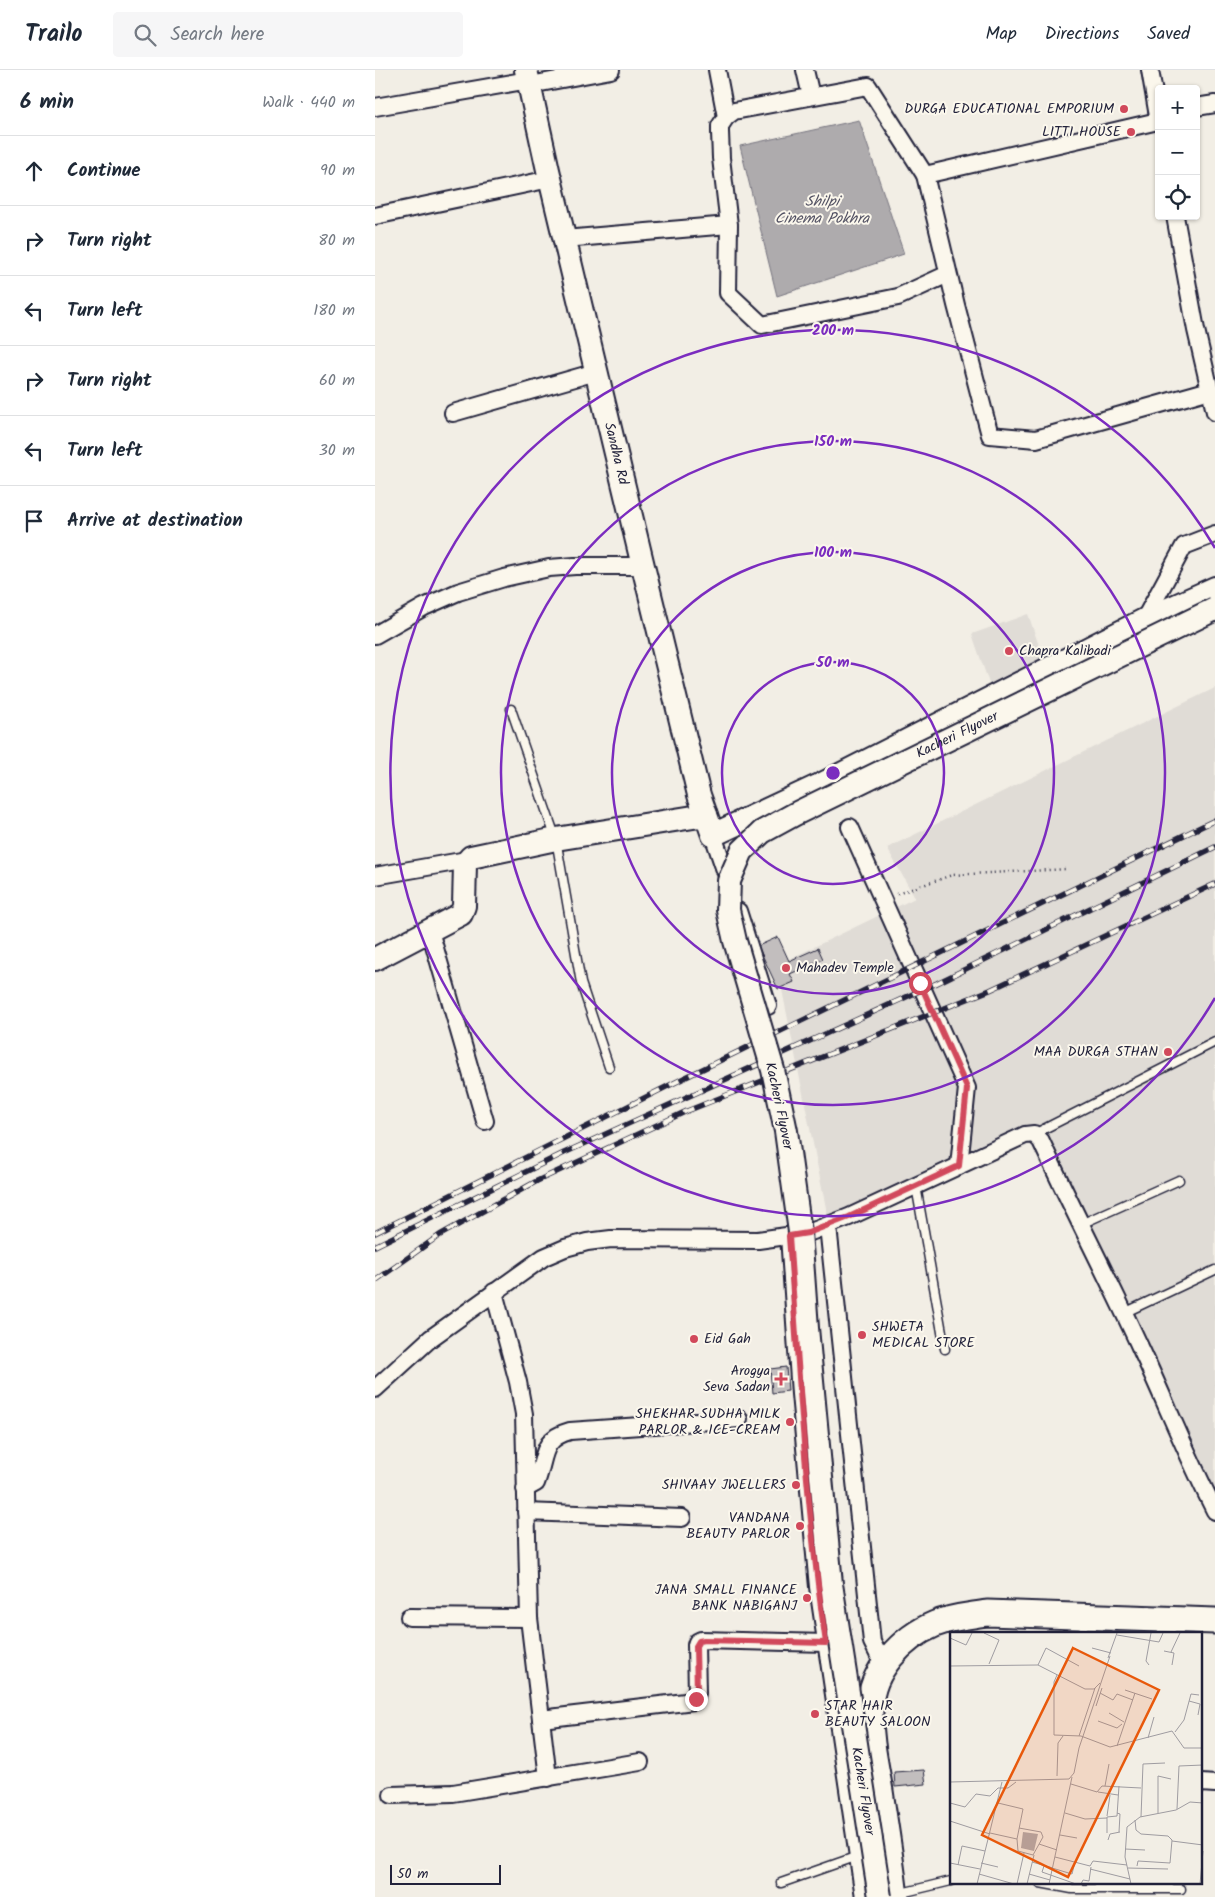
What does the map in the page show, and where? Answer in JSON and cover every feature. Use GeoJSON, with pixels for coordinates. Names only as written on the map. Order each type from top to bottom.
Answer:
{"type":"FeatureCollection","features":[{"type":"Feature","properties":{"kind":"main road"},"geometry":{"type":"LineString","coordinates":[[890,1896],[871,1733],[870,1706],[875,1681],[897,1650],[935,1624],[959,1617],[987,1614],[1215,1621]]}},
{"type":"Feature","properties":{"kind":"street"},"geometry":{"type":"LineString","coordinates":[[375,107],[528,78],[607,70]]}},
{"type":"Feature","properties":{"kind":"street"},"geometry":{"type":"LineString","coordinates":[[717,70],[726,117]]}},
{"type":"Feature","properties":{"kind":"street"},"geometry":{"type":"LineString","coordinates":[[805,70],[811,96]]}},
{"type":"Feature","properties":{"kind":"street"},"geometry":{"type":"LineString","coordinates":[[1150,70],[1155,99]]}},
{"type":"Feature","properties":{"kind":"street","name":"Sandha Rd"},"geometry":{"type":"LineString","coordinates":[[528,78],[550,180],[643,566],[699,795],[709,825]]}},
{"type":"Feature","properties":{"kind":"street"},"geometry":{"type":"LineString","coordinates":[[948,274],[898,297],[762,324],[729,293],[729,224],[721,158],[720,132],[720,126],[726,117],[735,111],[747,108],[868,86],[925,175],[948,274],[991,435],[1036,438],[1210,390]]}},
{"type":"Feature","properties":{"kind":"street"},"geometry":{"type":"LineString","coordinates":[[1200,106],[1215,104]]}},
{"type":"Feature","properties":{"kind":"street"},"geometry":{"type":"LineString","coordinates":[[925,175],[1155,118]]}},
{"type":"Feature","properties":{"kind":"street"},"geometry":{"type":"LineString","coordinates":[[375,216],[550,180]]}},
{"type":"Feature","properties":{"kind":"street"},"geometry":{"type":"LineString","coordinates":[[1176,220],[1196,330],[1215,412]]}},
{"type":"Feature","properties":{"kind":"street"},"geometry":{"type":"LineString","coordinates":[[564,239],[729,224]]}},
{"type":"Feature","properties":{"kind":"street"},"geometry":{"type":"LineString","coordinates":[[453,413],[596,372]]}},
{"type":"Feature","properties":{"kind":"street"},"geometry":{"type":"LineString","coordinates":[[1144,620],[1185,546],[1215,534]]}},
{"type":"Feature","properties":{"kind":"street"},"geometry":{"type":"LineString","coordinates":[[375,635],[424,607],[458,592],[505,578],[558,567],[643,566]]}},
{"type":"Feature","properties":{"kind":"street"},"geometry":{"type":"LineString","coordinates":[[375,876],[467,860],[478,854],[556,839],[709,825],[822,784],[1144,620],[1215,588]]}},
{"type":"Feature","properties":{"kind":"street","name":"Kacheri Flyover"},"geometry":{"type":"LineString","coordinates":[[890,1896],[831,1584],[800,1232],[787,1140],[773,1070],[735,941],[728,910],[729,881],[742,851],[762,832],[804,809],[1215,609]]}},
{"type":"Feature","properties":{"kind":"street"},"geometry":{"type":"LineString","coordinates":[[709,825],[768,1006]]}},
{"type":"Feature","properties":{"kind":"street"},"geometry":{"type":"LineString","coordinates":[[850,827],[967,1088],[959,1166]]}},
{"type":"Feature","properties":{"kind":"street"},"geometry":{"type":"LineString","coordinates":[[375,959],[456,918],[463,911],[464,870],[467,860]]}},
{"type":"Feature","properties":{"kind":"street"},"geometry":{"type":"LineString","coordinates":[[430,931],[485,1121]]}},
{"type":"Feature","properties":{"kind":"street"},"geometry":{"type":"LineString","coordinates":[[375,1389],[431,1338],[544,1257],[565,1248],[587,1242],[611,1239],[758,1240],[808,1233],[828,1226],[1025,1135],[1034,1134],[1041,1141],[1124,1313],[1191,1463],[1215,1511]]}},
{"type":"Feature","properties":{"kind":"street"},"geometry":{"type":"LineString","coordinates":[[828,1226],[873,1642],[884,1666]]}},
{"type":"Feature","properties":{"kind":"street"},"geometry":{"type":"LineString","coordinates":[[789,1236],[800,1394],[816,1568],[864,1897]]}},
{"type":"Feature","properties":{"kind":"street"},"geometry":{"type":"LineString","coordinates":[[494,1292],[519,1382],[524,1414],[529,1618],[548,1778]]}},
{"type":"Feature","properties":{"kind":"street"},"geometry":{"type":"LineString","coordinates":[[525,1489],[536,1483],[549,1442],[562,1433],[739,1419]]}},
{"type":"Feature","properties":{"kind":"street"},"geometry":{"type":"LineString","coordinates":[[526,1512],[682,1518]]}},
{"type":"Feature","properties":{"kind":"street"},"geometry":{"type":"LineString","coordinates":[[409,1617],[529,1618]]}},
{"type":"Feature","properties":{"kind":"street"},"geometry":{"type":"LineString","coordinates":[[541,1719],[694,1701],[697,1693],[696,1646],[701,1640],[826,1643]]}},
{"type":"Feature","properties":{"kind":"street"},"geometry":{"type":"LineString","coordinates":[[392,1795],[453,1793],[640,1762]]}},
{"type":"Feature","properties":{"kind":"lane"},"geometry":{"type":"LineString","coordinates":[[511,709],[556,839],[581,983],[609,1067]]}},
{"type":"Feature","properties":{"kind":"lane"},"geometry":{"type":"LineString","coordinates":[[1034,1134],[1215,1042]]}},
{"type":"Feature","properties":{"kind":"lane"},"geometry":{"type":"LineString","coordinates":[[1080,1225],[1179,1180]]}},
{"type":"Feature","properties":{"kind":"lane"},"geometry":{"type":"LineString","coordinates":[[916,1185],[945,1349]]}},
{"type":"Feature","properties":{"kind":"lane"},"geometry":{"type":"LineString","coordinates":[[1124,1313],[1215,1270]]}},
{"type":"Feature","properties":{"kind":"lane"},"geometry":{"type":"LineString","coordinates":[[781,1883],[858,1856]]}},
{"type":"Feature","properties":{"kind":"lane"},"geometry":{"type":"LineString","coordinates":[[890,1896],[950,1881]]}},
{"type":"Feature","properties":{"kind":"lane"},"geometry":{"type":"LineString","coordinates":[[1045,1884],[1072,1889],[1181,1889]]}},
{"type":"Feature","properties":{"kind":"path"},"geometry":{"type":"LineString","coordinates":[[883,899],[952,875],[1067,869]]}},
{"type":"Feature","properties":{"kind":"shaded area","name":"Chapra Kalibadi"},"geometry":{"type":"Polygon","coordinates":[[[1028,614],[1047,669],[991,689],[972,634],[1028,614]]]}},
{"type":"Feature","properties":{"kind":"shaded area"},"geometry":{"type":"Polygon","coordinates":[[[1215,688],[1215,1505],[1037,1124],[828,1218],[777,965],[915,898],[887,848],[1215,688]]]}},
{"type":"Feature","properties":{"kind":"water","name":"Shilpi Cinema Pokhra"},"geometry":{"type":"Polygon","coordinates":[[[859,120],[904,254],[777,296],[740,146],[859,120]]]}},
{"type":"Feature","properties":{"kind":"building","name":"Mahadev Temple"},"geometry":{"type":"Polygon","coordinates":[[[778,937],[789,961],[818,948],[823,959],[790,974],[794,982],[778,989],[758,946],[778,937]]]}},
{"type":"Feature","properties":{"kind":"building"},"geometry":{"type":"Polygon","coordinates":[[[786,1367],[788,1391],[772,1393],[770,1369],[786,1367]]]}},
{"type":"Feature","properties":{"kind":"building"},"geometry":{"type":"Polygon","coordinates":[[[924,1770],[926,1784],[895,1787],[894,1772],[924,1770]]]}},
{"type":"Feature","properties":{"kind":"railway"},"geometry":{"type":"LineString","coordinates":[[375,1233],[684,1078],[1215,820]]}},
{"type":"Feature","properties":{"kind":"railway"},"geometry":{"type":"LineString","coordinates":[[375,1246],[564,1153],[937,983],[1215,847]]}},
{"type":"Feature","properties":{"kind":"railway"},"geometry":{"type":"LineString","coordinates":[[375,1281],[440,1235],[537,1181],[687,1111],[990,990],[1215,884]]}},
{"type":"Feature","properties":{"kind":"place","name":"DURGA EDUCATIONAL EMPORIUM"},"geometry":{"type":"Point","coordinates":[1124,109]}},
{"type":"Feature","properties":{"kind":"place","name":"LITTI HOUSE"},"geometry":{"type":"Point","coordinates":[1131,132]}},
{"type":"Feature","properties":{"kind":"place","name":"Chapra Kalibadi"},"geometry":{"type":"Point","coordinates":[1009,651]}},
{"type":"Feature","properties":{"kind":"place","name":"Mahadev Temple"},"geometry":{"type":"Point","coordinates":[786,968]}},
{"type":"Feature","properties":{"kind":"place","name":"MAA DURGA STHAN"},"geometry":{"type":"Point","coordinates":[1168,1052]}},
{"type":"Feature","properties":{"kind":"place","name":"SHWETA MEDICAL STORE"},"geometry":{"type":"Point","coordinates":[862,1335]}},
{"type":"Feature","properties":{"kind":"place","name":"Eid Gah"},"geometry":{"type":"Point","coordinates":[694,1339]}},
{"type":"Feature","properties":{"kind":"place","name":"Arogya Seva Sadan"},"geometry":{"type":"Point","coordinates":[781,1379]}},
{"type":"Feature","properties":{"kind":"place","name":"SHEKHAR SUDHA MILK PARLOR & ICE-CREAM"},"geometry":{"type":"Point","coordinates":[790,1422]}},
{"type":"Feature","properties":{"kind":"place","name":"SHIVAAY JWELLERS"},"geometry":{"type":"Point","coordinates":[796,1485]}},
{"type":"Feature","properties":{"kind":"place","name":"VANDANA BEAUTY PARLOR"},"geometry":{"type":"Point","coordinates":[800,1526]}},
{"type":"Feature","properties":{"kind":"place","name":"JANA SMALL FINANCE BANK NABIGANJ"},"geometry":{"type":"Point","coordinates":[807,1598]}},
{"type":"Feature","properties":{"kind":"place","name":"STAR HAIR BEAUTY SALOON"},"geometry":{"type":"Point","coordinates":[815,1714]}},
{"type":"Feature","properties":{"kind":"route"},"geometry":{"type":"LineString","coordinates":[[696,1699],[696,1646],[699,1641],[826,1643],[818,1587],[800,1394],[789,1236],[808,1233],[849,1217],[959,1166],[967,1088],[920,983]]}}]}
